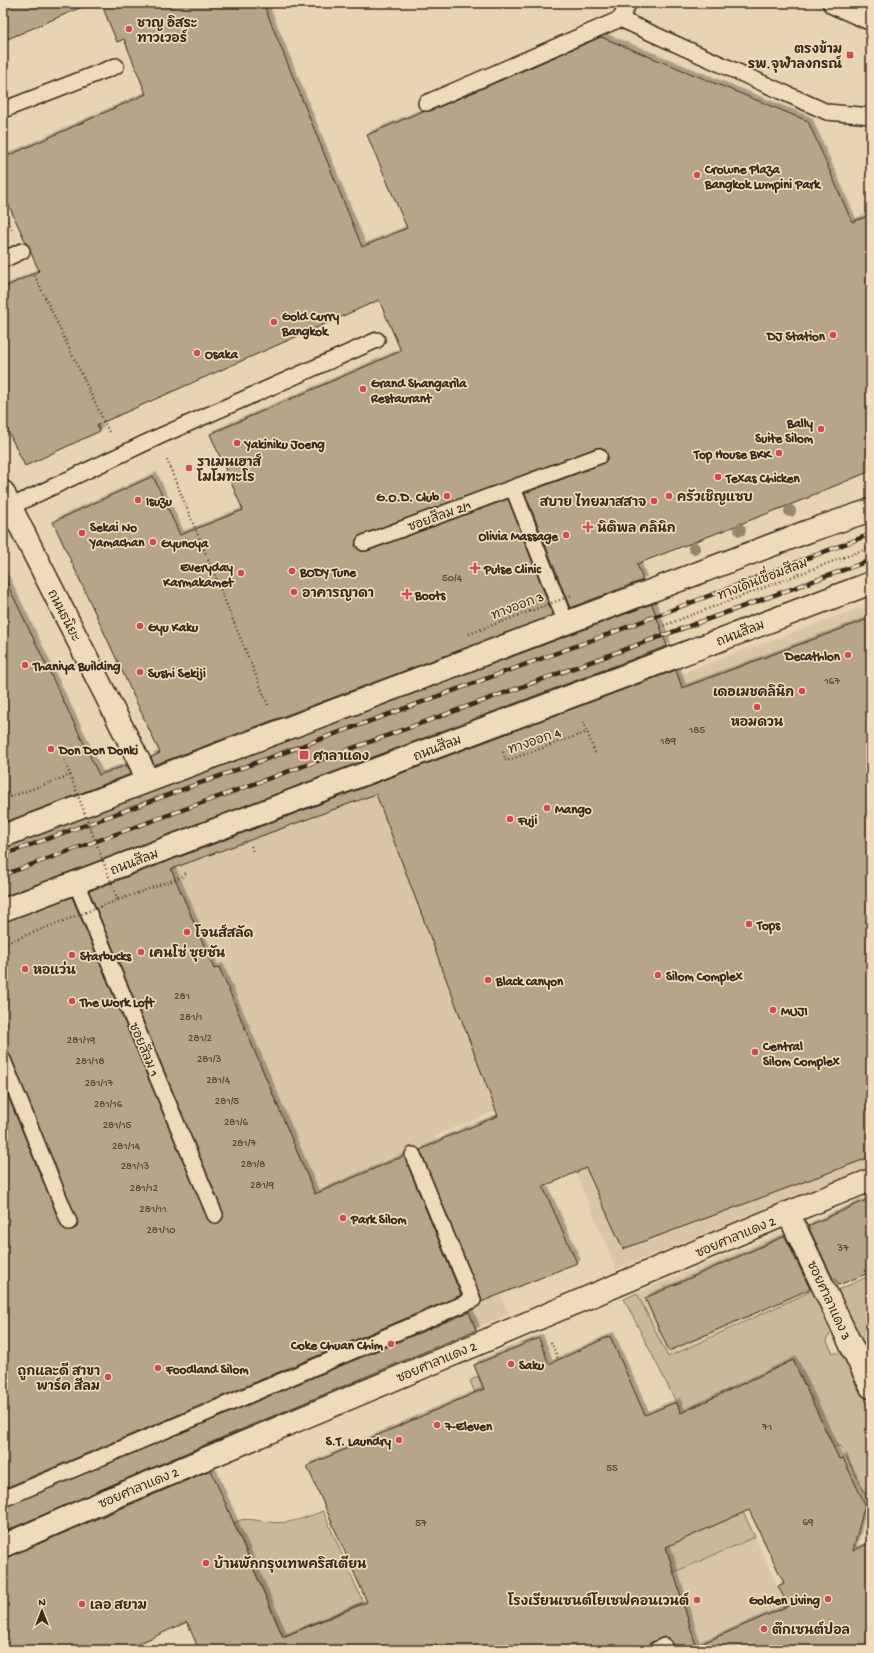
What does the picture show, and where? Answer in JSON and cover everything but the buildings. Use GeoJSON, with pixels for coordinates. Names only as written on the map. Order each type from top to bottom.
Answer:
{"type":"FeatureCollection","features":[{"type":"Feature","properties":{"kind":"main road"},"geometry":{"type":"LineString","coordinates":[[834,3],[871,19]]}},
{"type":"Feature","properties":{"kind":"main road","name":"ถนนธนิยะ"},"geometry":{"type":"LineString","coordinates":[[7,499],[141,765],[147,781]]}},
{"type":"Feature","properties":{"kind":"main road"},"geometry":{"type":"LineString","coordinates":[[3,836],[809,531],[871,510]]}},
{"type":"Feature","properties":{"kind":"main road","name":"ถนนสีลม"},"geometry":{"type":"LineString","coordinates":[[3,910],[871,583]]}},
{"type":"Feature","properties":{"kind":"main road","name":"ซอยศาลาแดง 2"},"geometry":{"type":"LineString","coordinates":[[3,1546],[96,1505],[788,1213],[871,1180]]}},
{"type":"Feature","properties":{"kind":"main road","name":"ซอยศาลาแดง 3"},"geometry":{"type":"LineString","coordinates":[[788,1213],[871,1387]]}},
{"type":"Feature","properties":{"kind":"lane"},"geometry":{"type":"LineString","coordinates":[[426,103],[620,19],[629,3]]}},
{"type":"Feature","properties":{"kind":"lane"},"geometry":{"type":"LineString","coordinates":[[620,19],[827,112],[871,116]]}},
{"type":"Feature","properties":{"kind":"lane"},"geometry":{"type":"LineString","coordinates":[[3,110],[116,66]]}},
{"type":"Feature","properties":{"kind":"lane"},"geometry":{"type":"LineString","coordinates":[[3,260],[22,251]]}},
{"type":"Feature","properties":{"kind":"lane"},"geometry":{"type":"LineString","coordinates":[[7,499],[120,455],[377,340]]}},
{"type":"Feature","properties":{"kind":"lane","name":"ซอยสีลม 2/1"},"geometry":{"type":"LineString","coordinates":[[364,543],[599,456]]}},
{"type":"Feature","properties":{"kind":"lane"},"geometry":{"type":"LineString","coordinates":[[513,488],[566,624]]}},
{"type":"Feature","properties":{"kind":"lane","name":"ซอยสีลม 1"},"geometry":{"type":"LineString","coordinates":[[76,883],[215,1215]]}},
{"type":"Feature","properties":{"kind":"lane"},"geometry":{"type":"LineString","coordinates":[[3,1060],[70,1222]]}},
{"type":"Feature","properties":{"kind":"lane"},"geometry":{"type":"LineString","coordinates":[[3,1499],[473,1300],[414,1155]]}},
{"type":"Feature","properties":{"kind":"path"},"geometry":{"type":"LineString","coordinates":[[3,210],[120,455]]}},
{"type":"Feature","properties":{"kind":"path"},"geometry":{"type":"LineString","coordinates":[[158,437],[279,731]]}},
{"type":"Feature","properties":{"kind":"path","name":"ทางเดินเชื่อมสีลม"},"geometry":{"type":"LineString","coordinates":[[660,627],[871,547]]}},
{"type":"Feature","properties":{"kind":"path","name":"ทางออก 3"},"geometry":{"type":"LineString","coordinates":[[468,634],[573,594]]}},
{"type":"Feature","properties":{"kind":"path"},"geometry":{"type":"LineString","coordinates":[[582,720],[596,755]]}},
{"type":"Feature","properties":{"kind":"path","name":"ทางออก 4"},"geometry":{"type":"LineString","coordinates":[[502,749],[506,761],[587,732]]}},
{"type":"Feature","properties":{"kind":"path"},"geometry":{"type":"LineString","coordinates":[[3,944],[118,900],[64,759]]}},
{"type":"Feature","properties":{"kind":"path"},"geometry":{"type":"LineString","coordinates":[[10,797],[71,775]]}},
{"type":"Feature","properties":{"kind":"shaded area"},"geometry":{"type":"Polygon","coordinates":[[[871,604],[871,1171],[616,1269],[542,1092],[435,1136],[509,1314],[3,1534],[3,921],[871,604]]]}},
{"type":"Feature","properties":{"kind":"shaded area"},"geometry":{"type":"Polygon","coordinates":[[[788,1230],[816,1289],[668,1357],[637,1293],[788,1230]]]}},
{"type":"Feature","properties":{"kind":"shaded area"},"geometry":{"type":"Polygon","coordinates":[[[871,1275],[871,1364],[838,1290],[871,1275]]]}},
{"type":"Feature","properties":{"kind":"shaded area"},"geometry":{"type":"Polygon","coordinates":[[[816,1289],[835,1328],[826,1340],[833,1353],[847,1353],[871,1406],[871,1499],[868,1499],[840,1445],[832,1449],[695,1411],[755,1537],[572,1617],[470,1381],[478,1376],[573,1588],[728,1519],[676,1402],[624,1299],[637,1293],[668,1357],[816,1289]]]}},
{"type":"Feature","properties":{"kind":"shaded area"},"geometry":{"type":"Polygon","coordinates":[[[323,1511],[363,1602],[283,1637],[234,1523],[246,1519],[282,1523],[323,1511]]]}},
{"type":"Feature","properties":{"kind":"shaded area","name":"โรงเรียนเซนต์โยเซฟคอนเวนต์"},"geometry":{"type":"Polygon","coordinates":[[[755,1537],[806,1650],[495,1650],[572,1617],[755,1537]]]}},
{"type":"Feature","properties":{"kind":"railway"},"geometry":{"type":"LineString","coordinates":[[3,855],[606,635],[871,534]]}},
{"type":"Feature","properties":{"kind":"railway"},"geometry":{"type":"LineString","coordinates":[[3,875],[871,560]]}},
{"type":"Feature","properties":{"kind":"place","name":"ชาญ อิสระ ทาวเวอร์"},"geometry":{"type":"Point","coordinates":[129,29]}},
{"type":"Feature","properties":{"kind":"place","name":"ตรงข้าม รพ.จุฬาลงกรณ์"},"geometry":{"type":"Point","coordinates":[850,55]}},
{"type":"Feature","properties":{"kind":"place","name":"Crowne Plaza Bangkok Lumpini Park"},"geometry":{"type":"Point","coordinates":[697,175]}},
{"type":"Feature","properties":{"kind":"place","name":"Gold Curry Bangkok"},"geometry":{"type":"Point","coordinates":[274,322]}},
{"type":"Feature","properties":{"kind":"place","name":"DJ Station"},"geometry":{"type":"Point","coordinates":[833,335]}},
{"type":"Feature","properties":{"kind":"place","name":"Osaka"},"geometry":{"type":"Point","coordinates":[197,353]}},
{"type":"Feature","properties":{"kind":"place","name":"Grand Shangarila Restaurant"},"geometry":{"type":"Point","coordinates":[363,389]}},
{"type":"Feature","properties":{"kind":"place","name":"Bally Suite Silom"},"geometry":{"type":"Point","coordinates":[821,429]}},
{"type":"Feature","properties":{"kind":"place","name":"Yakiniku Joeng"},"geometry":{"type":"Point","coordinates":[237,443]}},
{"type":"Feature","properties":{"kind":"place","name":"Top House BKK"},"geometry":{"type":"Point","coordinates":[779,453]}},
{"type":"Feature","properties":{"kind":"place","name":"ราเมนเฮาส์ โมโมทะโร"},"geometry":{"type":"Point","coordinates":[189,468]}},
{"type":"Feature","properties":{"kind":"place","name":"Texas Chicken"},"geometry":{"type":"Point","coordinates":[718,477]}},
{"type":"Feature","properties":{"kind":"place","name":"G.O.D. Club"},"geometry":{"type":"Point","coordinates":[447,496]}},
{"type":"Feature","properties":{"kind":"place","name":"ครัวเชิญแซบ"},"geometry":{"type":"Point","coordinates":[669,496]}},
{"type":"Feature","properties":{"kind":"place","name":"Isuzu"},"geometry":{"type":"Point","coordinates":[138,500]}},
{"type":"Feature","properties":{"kind":"place","name":"สบาย ไทยมาสสาจ"},"geometry":{"type":"Point","coordinates":[654,501]}},
{"type":"Feature","properties":{"kind":"place","name":"นิติพล คลินิก"},"geometry":{"type":"Point","coordinates":[588,527]}},
{"type":"Feature","properties":{"kind":"place","name":"Sekai No Yamachan"},"geometry":{"type":"Point","coordinates":[82,533]}},
{"type":"Feature","properties":{"kind":"place","name":"Olivia Massage"},"geometry":{"type":"Point","coordinates":[566,535]}},
{"type":"Feature","properties":{"kind":"place","name":"Gyunoya"},"geometry":{"type":"Point","coordinates":[153,542]}},
{"type":"Feature","properties":{"kind":"place","name":"Pulse Clinic"},"geometry":{"type":"Point","coordinates":[475,568]}},
{"type":"Feature","properties":{"kind":"place","name":"BODY Tune"},"geometry":{"type":"Point","coordinates":[292,571]}},
{"type":"Feature","properties":{"kind":"place","name":"Everyday Karmakamet"},"geometry":{"type":"Point","coordinates":[241,573]}},
{"type":"Feature","properties":{"kind":"place","name":"อาคารญาดา"},"geometry":{"type":"Point","coordinates":[294,592]}},
{"type":"Feature","properties":{"kind":"place","name":"Boots"},"geometry":{"type":"Point","coordinates":[407,594]}},
{"type":"Feature","properties":{"kind":"place","name":"Gyu Kaku"},"geometry":{"type":"Point","coordinates":[140,626]}},
{"type":"Feature","properties":{"kind":"place","name":"Decathlon"},"geometry":{"type":"Point","coordinates":[848,655]}},
{"type":"Feature","properties":{"kind":"place","name":"Thaniya Building"},"geometry":{"type":"Point","coordinates":[25,665]}},
{"type":"Feature","properties":{"kind":"place","name":"Sushi Sekiji"},"geometry":{"type":"Point","coordinates":[140,672]}},
{"type":"Feature","properties":{"kind":"place","name":"เดอเมชคลินิก"},"geometry":{"type":"Point","coordinates":[802,691]}},
{"type":"Feature","properties":{"kind":"place","name":"หอมดวน"},"geometry":{"type":"Point","coordinates":[757,707]}},
{"type":"Feature","properties":{"kind":"place","name":"Don Don Donki"},"geometry":{"type":"Point","coordinates":[51,749]}},
{"type":"Feature","properties":{"kind":"place","name":"ศาลาแดง"},"geometry":{"type":"Point","coordinates":[304,755]}},
{"type":"Feature","properties":{"kind":"place","name":"Mango"},"geometry":{"type":"Point","coordinates":[547,808]}},
{"type":"Feature","properties":{"kind":"place","name":"Fuji"},"geometry":{"type":"Point","coordinates":[510,819]}},
{"type":"Feature","properties":{"kind":"place","name":"Tops"},"geometry":{"type":"Point","coordinates":[749,924]}},
{"type":"Feature","properties":{"kind":"place","name":"โจนส์สลัด"},"geometry":{"type":"Point","coordinates":[187,932]}},
{"type":"Feature","properties":{"kind":"place","name":"เคนโซ่ ซุยซัน"},"geometry":{"type":"Point","coordinates":[141,952]}},
{"type":"Feature","properties":{"kind":"place","name":"Starbucks"},"geometry":{"type":"Point","coordinates":[72,955]}},
{"type":"Feature","properties":{"kind":"place","name":"หอแว่น"},"geometry":{"type":"Point","coordinates":[25,969]}},
{"type":"Feature","properties":{"kind":"place","name":"Silom Complex"},"geometry":{"type":"Point","coordinates":[658,975]}},
{"type":"Feature","properties":{"kind":"place","name":"Black canyon"},"geometry":{"type":"Point","coordinates":[488,980]}},
{"type":"Feature","properties":{"kind":"place","name":"The Work Loft"},"geometry":{"type":"Point","coordinates":[72,1001]}},
{"type":"Feature","properties":{"kind":"place","name":"MUJI"},"geometry":{"type":"Point","coordinates":[773,1010]}},
{"type":"Feature","properties":{"kind":"place","name":"Central Silom Complex"},"geometry":{"type":"Point","coordinates":[755,1052]}},
{"type":"Feature","properties":{"kind":"place","name":"Park Silom"},"geometry":{"type":"Point","coordinates":[343,1218]}},
{"type":"Feature","properties":{"kind":"place","name":"Coke Chuan Chim"},"geometry":{"type":"Point","coordinates":[391,1344]}},
{"type":"Feature","properties":{"kind":"place","name":"Saku"},"geometry":{"type":"Point","coordinates":[511,1364]}},
{"type":"Feature","properties":{"kind":"place","name":"Foodland Silom"},"geometry":{"type":"Point","coordinates":[158,1368]}},
{"type":"Feature","properties":{"kind":"place","name":"ถูกและดี สาขา พาร์ค สีลม"},"geometry":{"type":"Point","coordinates":[108,1377]}},
{"type":"Feature","properties":{"kind":"place","name":"7-Eleven"},"geometry":{"type":"Point","coordinates":[437,1425]}},
{"type":"Feature","properties":{"kind":"place","name":"S.T. Laundry"},"geometry":{"type":"Point","coordinates":[399,1440]}},
{"type":"Feature","properties":{"kind":"place","name":"บ้านพักกรุงเทพคริสเตียน"},"geometry":{"type":"Point","coordinates":[206,1563]}},
{"type":"Feature","properties":{"kind":"place","name":"Golden Living"},"geometry":{"type":"Point","coordinates":[828,1599]}},
{"type":"Feature","properties":{"kind":"place","name":"โรงเรียนเซนต์โยเซฟคอนเวนต์"},"geometry":{"type":"Point","coordinates":[697,1600]}},
{"type":"Feature","properties":{"kind":"place","name":"เลอ สยาม"},"geometry":{"type":"Point","coordinates":[82,1604]}},
{"type":"Feature","properties":{"kind":"place","name":"ตึกเซนต์ปอล"},"geometry":{"type":"Point","coordinates":[764,1629]}}]}
